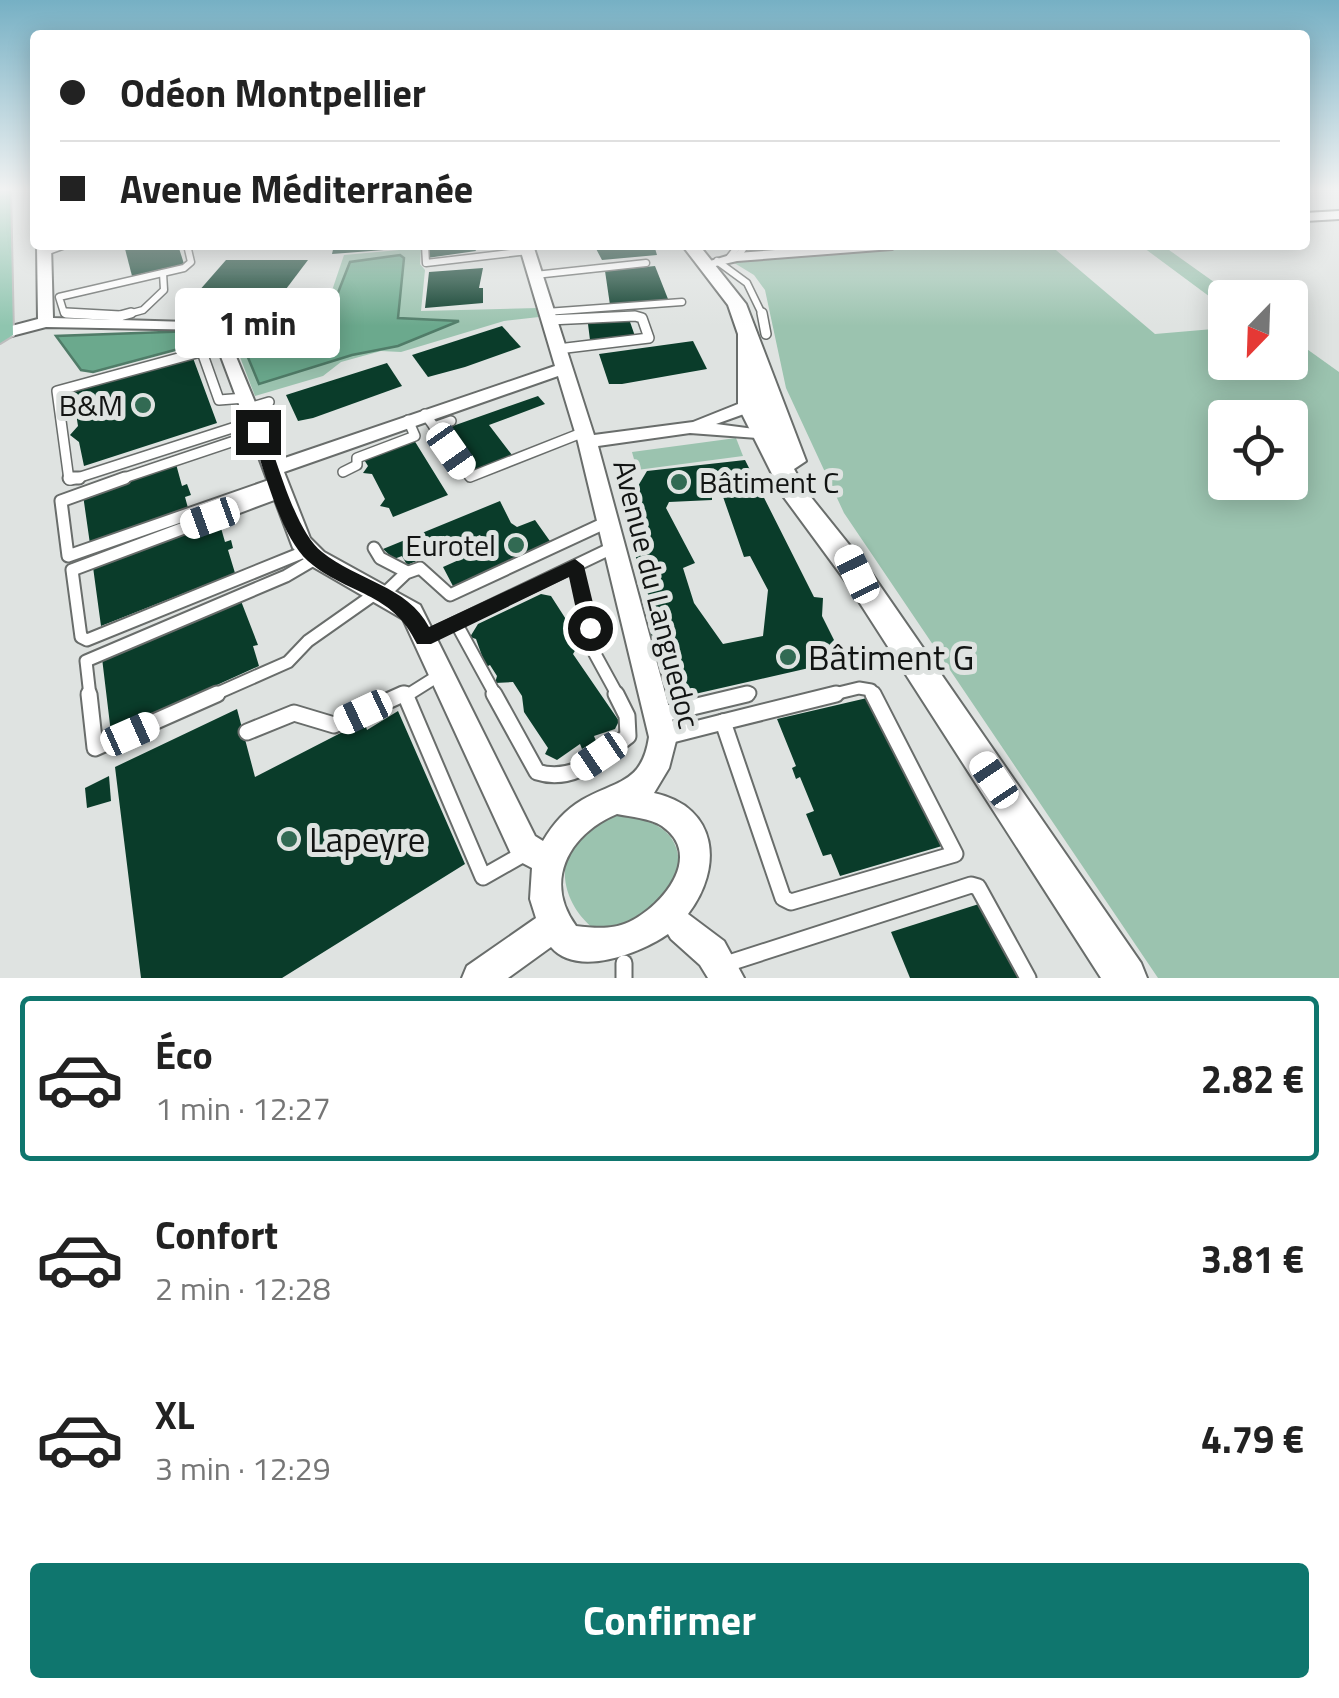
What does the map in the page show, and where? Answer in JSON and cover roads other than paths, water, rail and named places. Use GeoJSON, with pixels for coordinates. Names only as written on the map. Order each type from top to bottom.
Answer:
{"type":"FeatureCollection","features":[{"type":"Feature","properties":{"kind":"main road"},"geometry":{"type":"LineString","coordinates":[[0,335],[1,235]]}},
{"type":"Feature","properties":{"kind":"street"},"geometry":{"type":"LineString","coordinates":[[44,250],[46,322]]}},
{"type":"Feature","properties":{"kind":"street","name":"Avenue du Languedoc"},"geometry":{"type":"LineString","coordinates":[[528,250],[585,437],[660,726],[660,763],[648,783],[618,800]]}},
{"type":"Feature","properties":{"kind":"street"},"geometry":{"type":"LineString","coordinates":[[810,250],[728,255],[736,304],[756,335],[762,417],[796,496],[857,574]]}},
{"type":"Feature","properties":{"kind":"street"},"geometry":{"type":"LineString","coordinates":[[0,335],[46,322],[118,320],[217,326],[277,481],[312,554],[412,612],[538,856],[554,925],[585,955],[624,971],[656,952],[682,928],[698,884],[689,840],[661,809],[618,800],[595,806],[575,819],[538,856]]}},
{"type":"Feature","properties":{"kind":"street"},"geometry":{"type":"LineString","coordinates":[[277,481],[422,421],[564,369]]}},
{"type":"Feature","properties":{"kind":"street"},"geometry":{"type":"LineString","coordinates":[[762,417],[783,439],[857,574],[1126,978]]}},
{"type":"Feature","properties":{"kind":"street","name":"Avenue du Languedoc"},"geometry":{"type":"LineString","coordinates":[[690,427],[762,417]]}},
{"type":"Feature","properties":{"kind":"street","name":"Avenue du Languedoc"},"geometry":{"type":"LineString","coordinates":[[585,437],[762,417]]}},
{"type":"Feature","properties":{"kind":"street"},"geometry":{"type":"LineString","coordinates":[[479,978],[554,925]]}},
{"type":"Feature","properties":{"kind":"street"},"geometry":{"type":"LineString","coordinates":[[682,928],[712,953],[723,972]]}},
{"type":"Feature","properties":{"kind":"lane"},"geometry":{"type":"LineString","coordinates":[[163,274],[164,290],[142,310],[118,320],[64,313],[58,298],[189,265],[188,250]]}},
{"type":"Feature","properties":{"kind":"lane"},"geometry":{"type":"LineString","coordinates":[[425,250],[426,263],[500,258],[502,253],[517,250]]}},
{"type":"Feature","properties":{"kind":"lane"},"geometry":{"type":"LineString","coordinates":[[535,275],[646,263]]}},
{"type":"Feature","properties":{"kind":"lane"},"geometry":{"type":"LineString","coordinates":[[547,316],[682,302]]}},
{"type":"Feature","properties":{"kind":"lane"},"geometry":{"type":"LineString","coordinates":[[547,316],[640,317],[649,338],[558,349]]}},
{"type":"Feature","properties":{"kind":"lane"},"geometry":{"type":"LineString","coordinates":[[226,345],[57,391],[70,481],[252,415]]}},
{"type":"Feature","properties":{"kind":"lane"},"geometry":{"type":"LineString","coordinates":[[202,352],[220,400],[252,415]]}},
{"type":"Feature","properties":{"kind":"lane"},"geometry":{"type":"LineString","coordinates":[[268,402],[252,415],[61,501],[68,556],[277,481]]}},
{"type":"Feature","properties":{"kind":"lane"},"geometry":{"type":"LineString","coordinates":[[422,421],[451,421]]}},
{"type":"Feature","properties":{"kind":"lane"},"geometry":{"type":"LineString","coordinates":[[422,421],[470,477],[585,437]]}},
{"type":"Feature","properties":{"kind":"lane"},"geometry":{"type":"LineString","coordinates":[[342,472],[357,466],[357,458],[415,436],[422,421]]}},
{"type":"Feature","properties":{"kind":"lane"},"geometry":{"type":"LineString","coordinates":[[277,481],[72,570],[82,637],[86,640],[312,554]]}},
{"type":"Feature","properties":{"kind":"lane"},"geometry":{"type":"LineString","coordinates":[[312,554],[286,576],[86,661],[95,748],[288,662],[311,636],[358,612],[407,572],[428,568],[450,595],[606,524]]}},
{"type":"Feature","properties":{"kind":"lane"},"geometry":{"type":"LineString","coordinates":[[374,548],[380,558],[407,572]]}},
{"type":"Feature","properties":{"kind":"lane"},"geometry":{"type":"LineString","coordinates":[[424,638],[612,548]]}},
{"type":"Feature","properties":{"kind":"lane"},"geometry":{"type":"LineString","coordinates":[[456,622],[537,772],[551,780],[570,776],[628,736],[629,729],[626,711],[598,663],[575,566]]}},
{"type":"Feature","properties":{"kind":"lane"},"geometry":{"type":"LineString","coordinates":[[247,732],[294,713],[334,725],[442,674]]}},
{"type":"Feature","properties":{"kind":"lane"},"geometry":{"type":"LineString","coordinates":[[660,726],[723,722],[858,688],[871,690],[956,854],[791,902],[778,886],[723,722]]}},
{"type":"Feature","properties":{"kind":"lane"},"geometry":{"type":"LineString","coordinates":[[404,693],[483,877],[538,856]]}},
{"type":"Feature","properties":{"kind":"lane"},"geometry":{"type":"LineString","coordinates":[[660,726],[750,693]]}},
{"type":"Feature","properties":{"kind":"lane"},"geometry":{"type":"LineString","coordinates":[[723,972],[971,885],[978,886],[1028,978]]}},
{"type":"Feature","properties":{"kind":"place","name":"B&M"},"geometry":{"type":"Point","coordinates":[143,405]}},
{"type":"Feature","properties":{"kind":"place","name":"Bâtiment C"},"geometry":{"type":"Point","coordinates":[679,482]}},
{"type":"Feature","properties":{"kind":"place","name":"Eurotel"},"geometry":{"type":"Point","coordinates":[516,545]}},
{"type":"Feature","properties":{"kind":"place","name":"Bâtiment G"},"geometry":{"type":"Point","coordinates":[788,657]}},
{"type":"Feature","properties":{"kind":"place","name":"Lapeyre"},"geometry":{"type":"Point","coordinates":[289,839]}}]}
